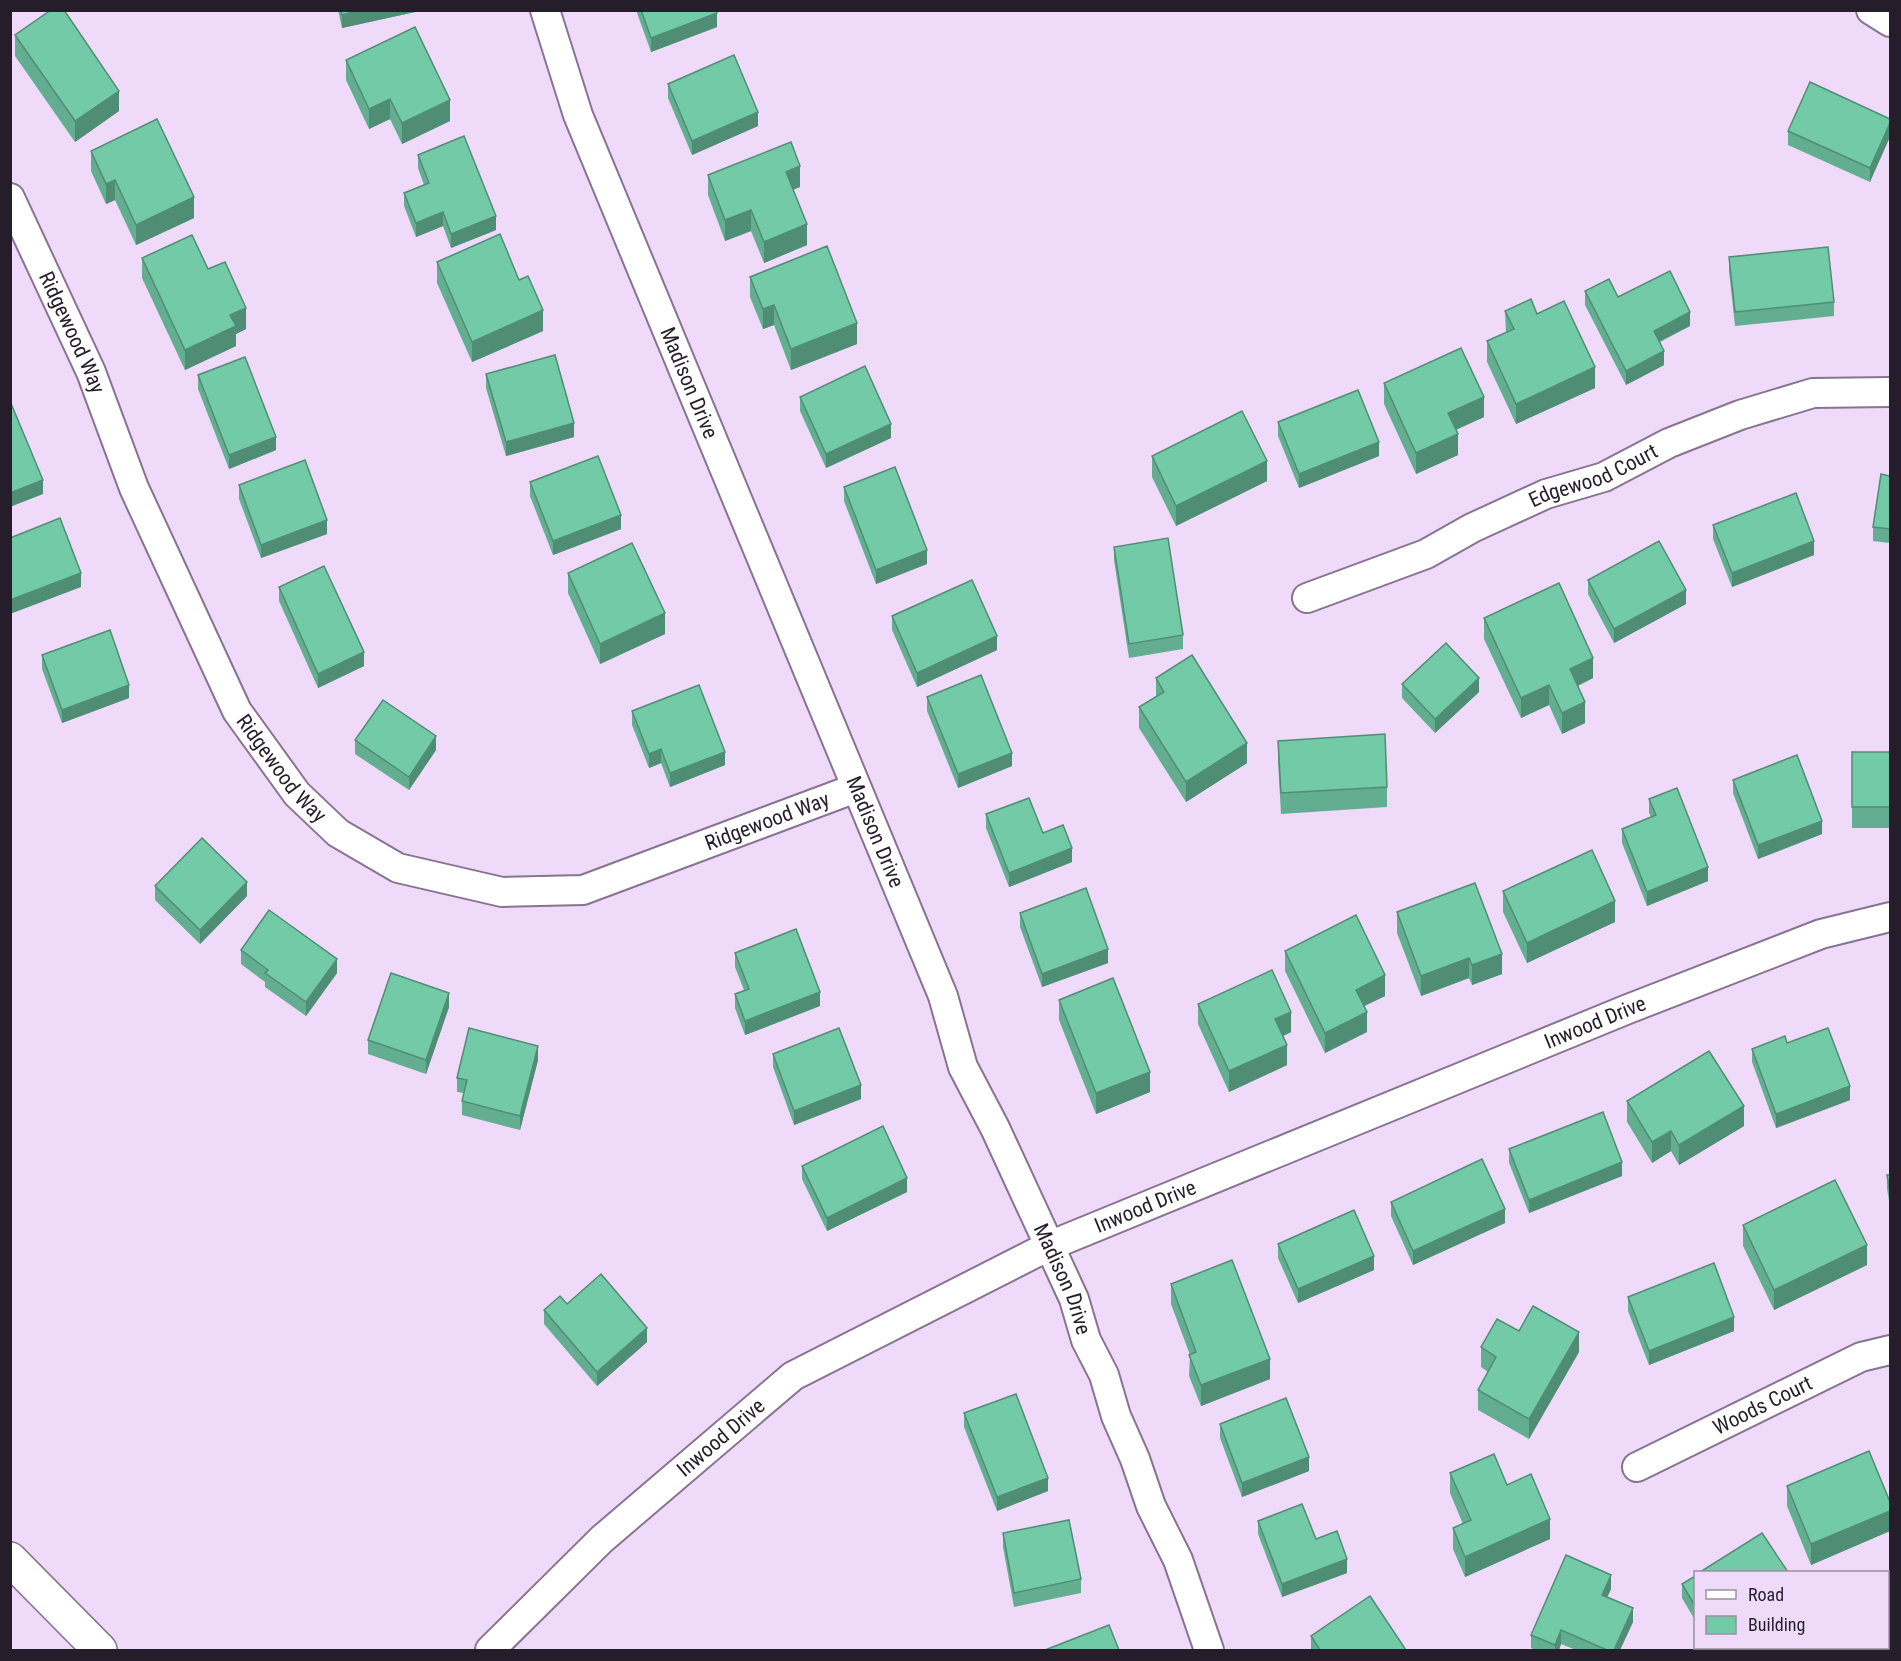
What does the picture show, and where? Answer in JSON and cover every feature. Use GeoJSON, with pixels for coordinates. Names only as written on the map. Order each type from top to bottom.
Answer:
{"type":"FeatureCollection","features":[{"type":"Feature","properties":{"kind":"main road"},"geometry":{"type":"LineString","coordinates":[[10,1559],[99,1650]]}},
{"type":"Feature","properties":{"kind":"street","name":"Madison Drive"},"geometry":{"type":"LineString","coordinates":[[545,10],[578,115],[943,996],[963,1067],[995,1128],[1074,1299],[1086,1340],[1104,1375],[1116,1416],[1135,1459],[1151,1506],[1178,1560],[1209,1650]]}},
{"type":"Feature","properties":{"kind":"street"},"geometry":{"type":"LineString","coordinates":[[1871,10],[1890,22]]}},
{"type":"Feature","properties":{"kind":"street","name":"Ridgewood Way"},"geometry":{"type":"LineString","coordinates":[[10,198],[91,372],[134,488],[237,711],[297,794],[338,833],[398,868],[502,892],[583,890],[856,788]]}},
{"type":"Feature","properties":{"kind":"street","name":"Edgewood Court"},"geometry":{"type":"LineString","coordinates":[[1307,598],[1426,554],[1472,528],[1546,494],[1604,477],[1670,443],[1740,415],[1813,393],[1890,392]]}},
{"type":"Feature","properties":{"kind":"street","name":"Inwood Drive"},"geometry":{"type":"LineString","coordinates":[[490,1650],[602,1539],[793,1376],[1049,1246],[1628,1009],[1821,934],[1890,917]]}},
{"type":"Feature","properties":{"kind":"street","name":"Woods Court"},"geometry":{"type":"LineString","coordinates":[[1637,1467],[1861,1357],[1890,1350]]}},
{"type":"Feature","properties":{"kind":"building"},"geometry":{"type":"Polygon","coordinates":[[[51,10],[64,10],[119,91],[75,121],[15,35],[51,10]]]}},
{"type":"Feature","properties":{"kind":"building"},"geometry":{"type":"Polygon","coordinates":[[[341,10],[360,10],[342,15],[341,10]]]}},
{"type":"Feature","properties":{"kind":"building"},"geometry":{"type":"Polygon","coordinates":[[[641,10],[717,10],[717,13],[651,38],[641,10]]]}},
{"type":"Feature","properties":{"kind":"building"},"geometry":{"type":"Polygon","coordinates":[[[415,27],[450,100],[402,123],[390,99],[369,109],[346,60],[415,27]]]}},
{"type":"Feature","properties":{"kind":"building"},"geometry":{"type":"Polygon","coordinates":[[[734,55],[758,112],[692,141],[668,84],[734,55]]]}},
{"type":"Feature","properties":{"kind":"building"},"geometry":{"type":"Polygon","coordinates":[[[1810,82],[1890,119],[1870,168],[1788,131],[1810,82]]]}},
{"type":"Feature","properties":{"kind":"building"},"geometry":{"type":"Polygon","coordinates":[[[157,119],[194,197],[136,225],[115,180],[106,184],[91,151],[157,119]]]}},
{"type":"Feature","properties":{"kind":"building"},"geometry":{"type":"Polygon","coordinates":[[[464,136],[496,216],[451,234],[443,212],[416,223],[404,193],[429,183],[418,155],[464,136]]]}},
{"type":"Feature","properties":{"kind":"building"},"geometry":{"type":"Polygon","coordinates":[[[791,142],[800,166],[786,172],[807,224],[764,242],[751,210],[725,220],[708,175],[791,142]]]}},
{"type":"Feature","properties":{"kind":"building"},"geometry":{"type":"Polygon","coordinates":[[[500,234],[519,280],[528,276],[543,310],[472,342],[437,262],[500,234]]]}},
{"type":"Feature","properties":{"kind":"building"},"geometry":{"type":"Polygon","coordinates":[[[192,235],[208,269],[225,262],[246,308],[230,315],[236,326],[185,350],[142,258],[192,235]]]}},
{"type":"Feature","properties":{"kind":"building"},"geometry":{"type":"Polygon","coordinates":[[[827,246],[857,323],[791,349],[774,305],[763,309],[750,277],[827,246]]]}},
{"type":"Feature","properties":{"kind":"building"},"geometry":{"type":"Polygon","coordinates":[[[1828,247],[1834,302],[1735,312],[1729,257],[1828,247]]]}},
{"type":"Feature","properties":{"kind":"building"},"geometry":{"type":"Polygon","coordinates":[[[1670,271],[1690,312],[1654,331],[1664,351],[1626,371],[1585,291],[1609,279],[1618,297],[1670,271]]]}},
{"type":"Feature","properties":{"kind":"building"},"geometry":{"type":"Polygon","coordinates":[[[1531,299],[1537,314],[1564,301],[1595,367],[1516,404],[1487,341],[1514,329],[1505,311],[1531,299]]]}},
{"type":"Feature","properties":{"kind":"building"},"geometry":{"type":"Polygon","coordinates":[[[1461,348],[1484,397],[1448,413],[1458,434],[1416,453],[1384,383],[1461,348]]]}},
{"type":"Feature","properties":{"kind":"building"},"geometry":{"type":"Polygon","coordinates":[[[555,355],[574,423],[506,442],[486,374],[555,355]]]}},
{"type":"Feature","properties":{"kind":"building"},"geometry":{"type":"Polygon","coordinates":[[[245,357],[276,437],[229,455],[198,375],[245,357]]]}},
{"type":"Feature","properties":{"kind":"building"},"geometry":{"type":"Polygon","coordinates":[[[865,366],[891,424],[826,454],[800,397],[865,366]]]}},
{"type":"Feature","properties":{"kind":"building"},"geometry":{"type":"Polygon","coordinates":[[[1358,390],[1379,442],[1299,474],[1278,422],[1358,390]]]}},
{"type":"Feature","properties":{"kind":"building"},"geometry":{"type":"Polygon","coordinates":[[[10,401],[43,480],[10,493],[10,401]]]}},
{"type":"Feature","properties":{"kind":"building"},"geometry":{"type":"Polygon","coordinates":[[[1242,411],[1267,461],[1176,506],[1152,456],[1242,411]]]}},
{"type":"Feature","properties":{"kind":"building"},"geometry":{"type":"Polygon","coordinates":[[[598,456],[621,515],[553,541],[530,482],[598,456]]]}},
{"type":"Feature","properties":{"kind":"building"},"geometry":{"type":"Polygon","coordinates":[[[305,460],[327,520],[261,545],[239,485],[305,460]]]}},
{"type":"Feature","properties":{"kind":"building"},"geometry":{"type":"Polygon","coordinates":[[[895,467],[927,550],[876,570],[844,487],[895,467]]]}},
{"type":"Feature","properties":{"kind":"building"},"geometry":{"type":"Polygon","coordinates":[[[1881,474],[1890,476],[1890,529],[1873,527],[1881,474]]]}},
{"type":"Feature","properties":{"kind":"building"},"geometry":{"type":"Polygon","coordinates":[[[1796,493],[1814,541],[1732,573],[1713,525],[1796,493]]]}},
{"type":"Feature","properties":{"kind":"building"},"geometry":{"type":"Polygon","coordinates":[[[60,518],[81,573],[10,600],[10,538],[60,518]]]}},
{"type":"Feature","properties":{"kind":"building"},"geometry":{"type":"Polygon","coordinates":[[[1168,538],[1183,635],[1129,644],[1114,547],[1168,538]]]}},
{"type":"Feature","properties":{"kind":"building"},"geometry":{"type":"Polygon","coordinates":[[[1659,541],[1686,590],[1614,629],[1588,580],[1659,541]]]}},
{"type":"Feature","properties":{"kind":"building"},"geometry":{"type":"Polygon","coordinates":[[[632,543],[665,613],[600,644],[568,573],[632,543]]]}},
{"type":"Feature","properties":{"kind":"building"},"geometry":{"type":"Polygon","coordinates":[[[324,566],[364,652],[318,674],[279,587],[324,566]]]}},
{"type":"Feature","properties":{"kind":"building"},"geometry":{"type":"Polygon","coordinates":[[[972,580],[997,636],[917,673],[892,616],[972,580]]]}},
{"type":"Feature","properties":{"kind":"building"},"geometry":{"type":"Polygon","coordinates":[[[1559,583],[1593,658],[1570,669],[1585,702],[1562,713],[1549,685],[1521,698],[1484,618],[1559,583]]]}},
{"type":"Feature","properties":{"kind":"building"},"geometry":{"type":"Polygon","coordinates":[[[110,630],[129,685],[62,710],[42,655],[110,630]]]}},
{"type":"Feature","properties":{"kind":"building"},"geometry":{"type":"Polygon","coordinates":[[[1446,643],[1479,678],[1435,719],[1402,684],[1446,643]]]}},
{"type":"Feature","properties":{"kind":"building"},"geometry":{"type":"Polygon","coordinates":[[[1192,655],[1247,743],[1186,782],[1139,707],[1164,692],[1156,678],[1192,655]]]}},
{"type":"Feature","properties":{"kind":"building"},"geometry":{"type":"Polygon","coordinates":[[[981,675],[1012,753],[958,774],[927,697],[981,675]]]}},
{"type":"Feature","properties":{"kind":"building"},"geometry":{"type":"Polygon","coordinates":[[[699,685],[725,752],[670,773],[661,749],[649,754],[632,711],[699,685]]]}},
{"type":"Feature","properties":{"kind":"building"},"geometry":{"type":"Polygon","coordinates":[[[383,700],[436,736],[409,777],[355,740],[383,700]]]}},
{"type":"Feature","properties":{"kind":"building"},"geometry":{"type":"Polygon","coordinates":[[[1385,734],[1387,787],[1281,793],[1278,741],[1385,734]]]}},
{"type":"Feature","properties":{"kind":"building"},"geometry":{"type":"Polygon","coordinates":[[[1852,752],[1890,752],[1890,807],[1852,807],[1852,752]]]}},
{"type":"Feature","properties":{"kind":"building"},"geometry":{"type":"Polygon","coordinates":[[[1797,755],[1822,821],[1758,845],[1733,780],[1797,755]]]}},
{"type":"Feature","properties":{"kind":"building"},"geometry":{"type":"Polygon","coordinates":[[[1677,788],[1708,867],[1647,892],[1622,829],[1656,815],[1649,799],[1677,788]]]}},
{"type":"Feature","properties":{"kind":"building"},"geometry":{"type":"Polygon","coordinates":[[[1029,798],[1043,833],[1063,825],[1072,848],[1009,873],[986,814],[1029,798]]]}},
{"type":"Feature","properties":{"kind":"building"},"geometry":{"type":"Polygon","coordinates":[[[202,838],[247,882],[200,930],[155,886],[202,838]]]}},
{"type":"Feature","properties":{"kind":"building"},"geometry":{"type":"Polygon","coordinates":[[[1592,850],[1615,901],[1527,943],[1503,891],[1592,850]]]}},
{"type":"Feature","properties":{"kind":"building"},"geometry":{"type":"Polygon","coordinates":[[[1475,883],[1502,954],[1472,965],[1469,958],[1421,976],[1397,912],[1475,883]]]}},
{"type":"Feature","properties":{"kind":"building"},"geometry":{"type":"Polygon","coordinates":[[[1086,888],[1108,949],[1042,974],[1020,913],[1086,888]]]}},
{"type":"Feature","properties":{"kind":"building"},"geometry":{"type":"Polygon","coordinates":[[[269,910],[337,959],[306,1002],[265,973],[268,970],[241,950],[269,910]]]}},
{"type":"Feature","properties":{"kind":"building"},"geometry":{"type":"Polygon","coordinates":[[[1356,915],[1385,975],[1356,990],[1367,1012],[1325,1033],[1285,951],[1356,915]]]}},
{"type":"Feature","properties":{"kind":"building"},"geometry":{"type":"Polygon","coordinates":[[[796,929],[820,992],[745,1021],[735,994],[749,989],[735,953],[796,929]]]}},
{"type":"Feature","properties":{"kind":"building"},"geometry":{"type":"Polygon","coordinates":[[[1272,970],[1291,1012],[1275,1019],[1287,1045],[1229,1071],[1198,1004],[1272,970]]]}},
{"type":"Feature","properties":{"kind":"building"},"geometry":{"type":"Polygon","coordinates":[[[391,973],[449,993],[426,1060],[368,1040],[391,973]]]}},
{"type":"Feature","properties":{"kind":"building"},"geometry":{"type":"Polygon","coordinates":[[[1113,978],[1150,1072],[1096,1093],[1059,1000],[1113,978]]]}},
{"type":"Feature","properties":{"kind":"building"},"geometry":{"type":"Polygon","coordinates":[[[469,1028],[538,1046],[520,1116],[462,1101],[467,1080],[457,1078],[469,1028]]]}},
{"type":"Feature","properties":{"kind":"building"},"geometry":{"type":"Polygon","coordinates":[[[839,1028],[861,1085],[794,1111],[773,1054],[839,1028]]]}},
{"type":"Feature","properties":{"kind":"building"},"geometry":{"type":"Polygon","coordinates":[[[1828,1028],[1850,1086],[1776,1114],[1752,1049],[1785,1036],[1787,1043],[1828,1028]]]}},
{"type":"Feature","properties":{"kind":"building"},"geometry":{"type":"Polygon","coordinates":[[[1709,1051],[1744,1106],[1679,1145],[1671,1131],[1652,1142],[1627,1101],[1709,1051]]]}},
{"type":"Feature","properties":{"kind":"building"},"geometry":{"type":"Polygon","coordinates":[[[1603,1112],[1622,1162],[1529,1200],[1509,1149],[1603,1112]]]}},
{"type":"Feature","properties":{"kind":"building"},"geometry":{"type":"Polygon","coordinates":[[[883,1126],[907,1178],[827,1218],[802,1166],[883,1126]]]}},
{"type":"Feature","properties":{"kind":"building"},"geometry":{"type":"Polygon","coordinates":[[[1482,1159],[1505,1209],[1413,1251],[1391,1202],[1482,1159]]]}},
{"type":"Feature","properties":{"kind":"building"},"geometry":{"type":"Polygon","coordinates":[[[1887,1175],[1890,1175],[1890,1192],[1887,1175]]]}},
{"type":"Feature","properties":{"kind":"building"},"geometry":{"type":"Polygon","coordinates":[[[1835,1180],[1867,1245],[1774,1290],[1743,1225],[1835,1180]]]}},
{"type":"Feature","properties":{"kind":"building"},"geometry":{"type":"Polygon","coordinates":[[[1354,1210],[1374,1256],[1298,1289],[1278,1244],[1354,1210]]]}},
{"type":"Feature","properties":{"kind":"building"},"geometry":{"type":"Polygon","coordinates":[[[1232,1260],[1270,1359],[1201,1385],[1189,1355],[1196,1352],[1171,1284],[1232,1260]]]}},
{"type":"Feature","properties":{"kind":"building"},"geometry":{"type":"Polygon","coordinates":[[[1714,1263],[1734,1317],[1649,1351],[1628,1297],[1714,1263]]]}},
{"type":"Feature","properties":{"kind":"building"},"geometry":{"type":"Polygon","coordinates":[[[601,1274],[647,1328],[597,1372],[544,1310],[560,1296],[567,1304],[601,1274]]]}},
{"type":"Feature","properties":{"kind":"building"},"geometry":{"type":"Polygon","coordinates":[[[1533,1306],[1579,1332],[1529,1419],[1478,1390],[1496,1357],[1481,1347],[1497,1319],[1519,1331],[1533,1306]]]}},
{"type":"Feature","properties":{"kind":"building"},"geometry":{"type":"Polygon","coordinates":[[[1016,1394],[1048,1478],[997,1497],[964,1413],[1016,1394]]]}},
{"type":"Feature","properties":{"kind":"building"},"geometry":{"type":"Polygon","coordinates":[[[1286,1398],[1309,1457],[1242,1483],[1220,1424],[1286,1398]]]}},
{"type":"Feature","properties":{"kind":"building"},"geometry":{"type":"Polygon","coordinates":[[[1869,1451],[1890,1502],[1890,1511],[1811,1544],[1787,1486],[1869,1451]]]}},
{"type":"Feature","properties":{"kind":"building"},"geometry":{"type":"Polygon","coordinates":[[[1494,1454],[1507,1485],[1531,1474],[1550,1519],[1465,1557],[1453,1528],[1471,1520],[1450,1473],[1494,1454]]]}},
{"type":"Feature","properties":{"kind":"building"},"geometry":{"type":"Polygon","coordinates":[[[1302,1504],[1316,1539],[1337,1531],[1347,1559],[1282,1584],[1258,1521],[1302,1504]]]}},
{"type":"Feature","properties":{"kind":"building"},"geometry":{"type":"Polygon","coordinates":[[[1069,1520],[1081,1579],[1014,1593],[1003,1533],[1069,1520]]]}},
{"type":"Feature","properties":{"kind":"building"},"geometry":{"type":"Polygon","coordinates":[[[1762,1533],[1787,1571],[1702,1571],[1762,1533]]]}},
{"type":"Feature","properties":{"kind":"building"},"geometry":{"type":"Polygon","coordinates":[[[1566,1555],[1611,1575],[1602,1595],[1633,1608],[1614,1650],[1607,1650],[1561,1630],[1555,1645],[1531,1635],[1566,1555]]]}},
{"type":"Feature","properties":{"kind":"building"},"geometry":{"type":"Polygon","coordinates":[[[1694,1577],[1694,1604],[1682,1584],[1694,1577]]]}},
{"type":"Feature","properties":{"kind":"building"},"geometry":{"type":"Polygon","coordinates":[[[1370,1596],[1406,1650],[1320,1650],[1311,1636],[1370,1596]]]}},
{"type":"Feature","properties":{"kind":"building"},"geometry":{"type":"Polygon","coordinates":[[[1109,1625],[1119,1650],[1045,1650],[1109,1625]]]}}]}
